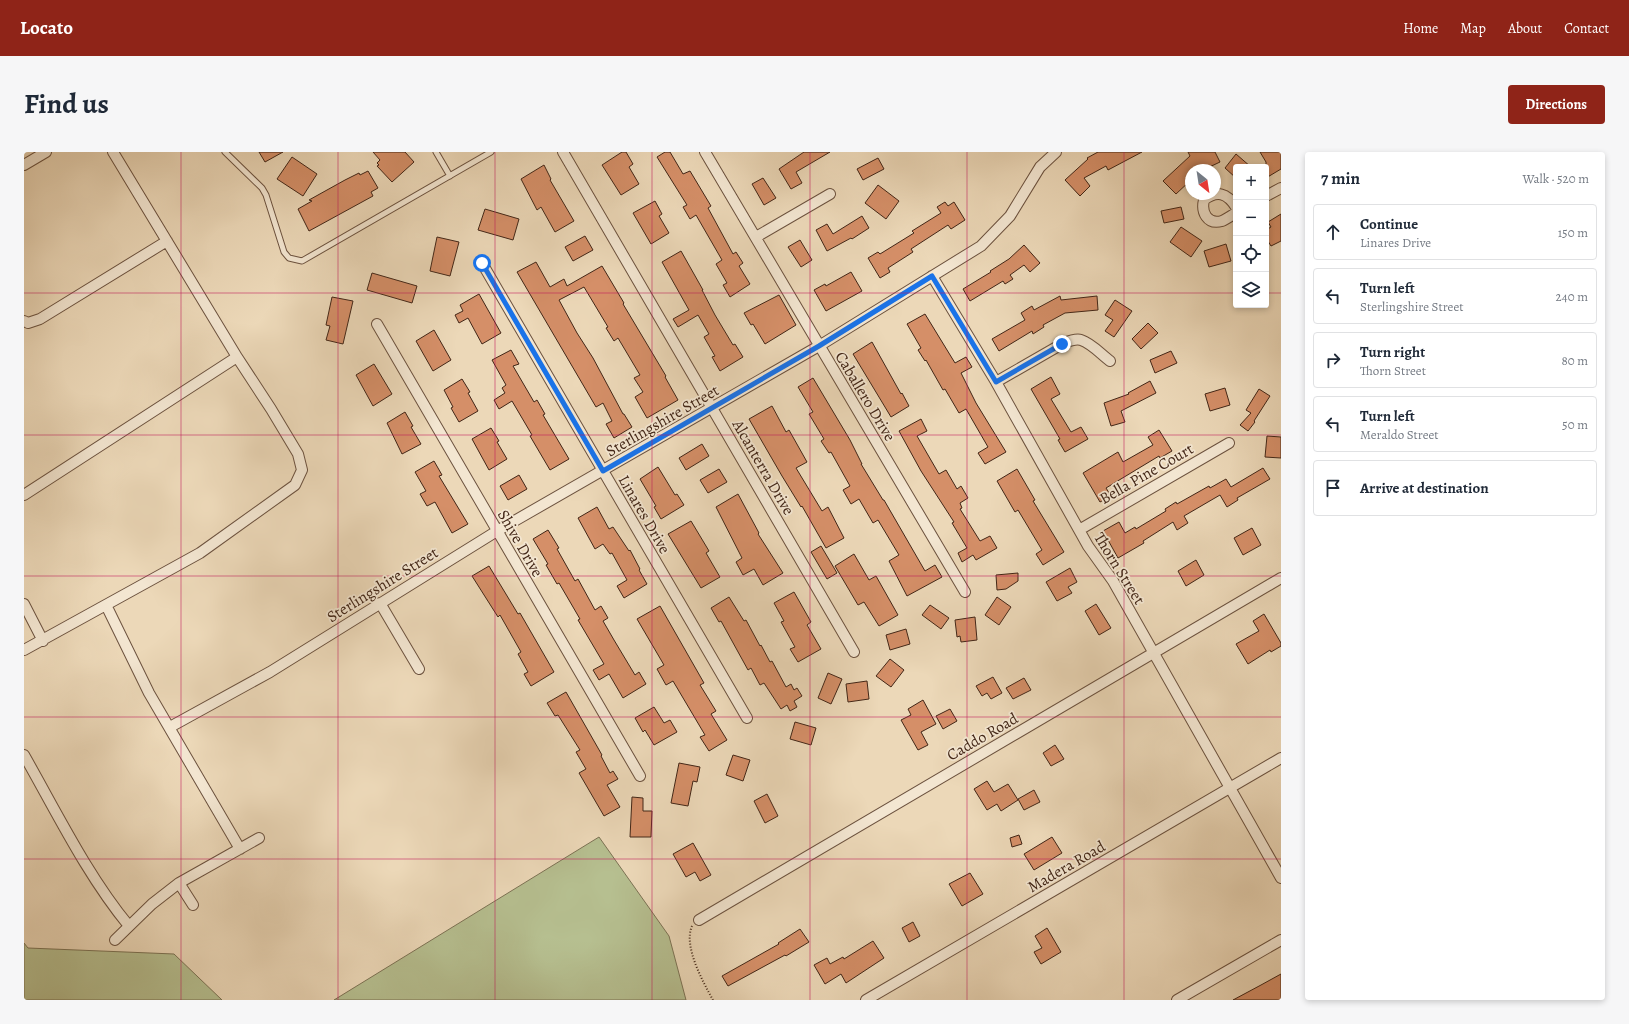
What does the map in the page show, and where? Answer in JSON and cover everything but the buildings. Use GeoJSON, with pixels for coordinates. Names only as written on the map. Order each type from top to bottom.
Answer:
{"type":"FeatureCollection","features":[{"type":"Feature","properties":{"kind":"street"},"geometry":{"type":"LineString","coordinates":[[24,165],[46,152]]}},
{"type":"Feature","properties":{"kind":"street"},"geometry":{"type":"LineString","coordinates":[[24,650],[200,553],[294,486],[302,470],[298,454],[237,357],[113,152]]}},
{"type":"Feature","properties":{"kind":"street","name":"Alcanterra Drive"},"geometry":{"type":"LineString","coordinates":[[563,152],[854,652]]}},
{"type":"Feature","properties":{"kind":"street","name":"Caballero Drive"},"geometry":{"type":"LineString","coordinates":[[705,152],[965,592]]}},
{"type":"Feature","properties":{"kind":"street","name":"Sterlingshire Street"},"geometry":{"type":"LineString","coordinates":[[170,727],[270,672],[497,531],[819,346],[982,246],[1010,216],[1040,167],[1056,152]]}},
{"type":"Feature","properties":{"kind":"street"},"geometry":{"type":"LineString","coordinates":[[1269,194],[1281,188]]}},
{"type":"Feature","properties":{"kind":"street"},"geometry":{"type":"LineString","coordinates":[[756,237],[830,194]]}},
{"type":"Feature","properties":{"kind":"street"},"geometry":{"type":"LineString","coordinates":[[1233,202],[1230,198],[1217,194],[1209,196],[1204,200],[1202,208],[1205,216],[1212,221],[1222,221],[1233,215]]}},
{"type":"Feature","properties":{"kind":"street"},"geometry":{"type":"LineString","coordinates":[[24,321],[28,323],[40,319],[167,241]]}},
{"type":"Feature","properties":{"kind":"street","name":"Linares Drive"},"geometry":{"type":"LineString","coordinates":[[482,263],[747,718]]}},
{"type":"Feature","properties":{"kind":"street","name":"Thorn Street"},"geometry":{"type":"LineString","coordinates":[[932,276],[996,382],[1078,530],[1113,581],[1281,878]]}},
{"type":"Feature","properties":{"kind":"street","name":"Shive Drive"},"geometry":{"type":"LineString","coordinates":[[377,324],[640,776]]}},
{"type":"Feature","properties":{"kind":"street"},"geometry":{"type":"LineString","coordinates":[[996,382],[1062,344],[1072,340],[1080,340],[1090,345],[1110,361]]}},
{"type":"Feature","properties":{"kind":"street"},"geometry":{"type":"LineString","coordinates":[[24,495],[237,357]]}},
{"type":"Feature","properties":{"kind":"street","name":"Bella Pine Court"},"geometry":{"type":"LineString","coordinates":[[1078,530],[1229,443]]}},
{"type":"Feature","properties":{"kind":"street","name":"Caddo Road"},"geometry":{"type":"LineString","coordinates":[[699,920],[1281,578]]}},
{"type":"Feature","properties":{"kind":"street"},"geometry":{"type":"LineString","coordinates":[[380,603],[419,669]]}},
{"type":"Feature","properties":{"kind":"street"},"geometry":{"type":"LineString","coordinates":[[24,604],[42,641]]}},
{"type":"Feature","properties":{"kind":"street"},"geometry":{"type":"LineString","coordinates":[[106,606],[149,693],[240,849]]}},
{"type":"Feature","properties":{"kind":"street"},"geometry":{"type":"LineString","coordinates":[[24,755],[112,906],[129,926]]}},
{"type":"Feature","properties":{"kind":"street","name":"Madera Road"},"geometry":{"type":"LineString","coordinates":[[866,1000],[1281,758]]}},
{"type":"Feature","properties":{"kind":"street"},"geometry":{"type":"LineString","coordinates":[[114,940],[152,904],[179,883],[259,838]]}},
{"type":"Feature","properties":{"kind":"street"},"geometry":{"type":"LineString","coordinates":[[179,883],[193,905]]}},
{"type":"Feature","properties":{"kind":"street"},"geometry":{"type":"LineString","coordinates":[[1177,1000],[1281,940]]}},
{"type":"Feature","properties":{"kind":"lane"},"geometry":{"type":"LineString","coordinates":[[225,152],[262,188],[266,195],[284,252],[289,258],[302,261],[310,258],[491,152]]}},
{"type":"Feature","properties":{"kind":"lane"},"geometry":{"type":"LineString","coordinates":[[436,152],[450,176]]}},
{"type":"Feature","properties":{"kind":"path"},"geometry":{"type":"LineString","coordinates":[[699,920],[692,927],[689,937],[697,971],[713,1000]]}},
{"type":"Feature","properties":{"kind":"green space"},"geometry":{"type":"Polygon","coordinates":[[[599,837],[669,936],[686,1000],[334,1000],[599,837]]]}},
{"type":"Feature","properties":{"kind":"green space"},"geometry":{"type":"Polygon","coordinates":[[[24,943],[28,948],[174,954],[222,1000],[24,1000],[24,943]]]}},
{"type":"Feature","properties":{"kind":"route"},"geometry":{"type":"LineString","coordinates":[[482,263],[603,471],[819,346],[932,276],[996,382],[1062,344]]}}]}
